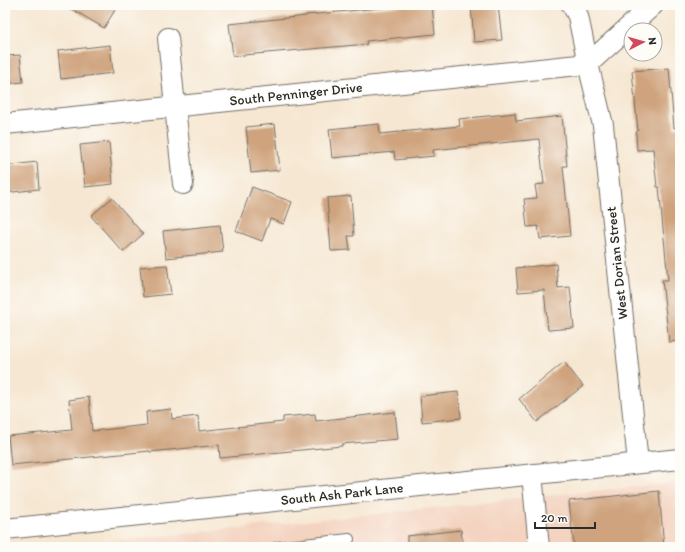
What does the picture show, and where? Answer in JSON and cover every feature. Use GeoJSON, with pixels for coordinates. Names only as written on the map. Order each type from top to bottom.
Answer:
{"type":"FeatureCollection","features":[{"type":"Feature","properties":{"kind":"street"},"geometry":{"type":"LineString","coordinates":[[572,5],[578,16],[588,64]]}},
{"type":"Feature","properties":{"kind":"street"},"geometry":{"type":"LineString","coordinates":[[588,64],[653,5]]}},
{"type":"Feature","properties":{"kind":"street"},"geometry":{"type":"LineString","coordinates":[[168,38],[183,184]]}},
{"type":"Feature","properties":{"kind":"street","name":"South Penninger Drive"},"geometry":{"type":"LineString","coordinates":[[5,124],[588,64]]}},
{"type":"Feature","properties":{"kind":"street","name":"West Dorian Street"},"geometry":{"type":"LineString","coordinates":[[588,64],[603,125],[638,463]]}},
{"type":"Feature","properties":{"kind":"street","name":"South Ash Park Lane"},"geometry":{"type":"LineString","coordinates":[[5,529],[680,459]]}},
{"type":"Feature","properties":{"kind":"street"},"geometry":{"type":"LineString","coordinates":[[532,474],[539,547]]}},
{"type":"Feature","properties":{"kind":"lane"},"geometry":{"type":"LineString","coordinates":[[277,547],[349,539]]}},
{"type":"Feature","properties":{"kind":"shaded area"},"geometry":{"type":"Polygon","coordinates":[[[680,482],[680,547],[58,547],[680,482]]]}},
{"type":"Feature","properties":{"kind":"building"},"geometry":{"type":"Polygon","coordinates":[[[65,5],[118,5],[104,28],[65,5]]]}},
{"type":"Feature","properties":{"kind":"building"},"geometry":{"type":"Polygon","coordinates":[[[412,5],[432,5],[435,34],[366,41],[367,44],[233,56],[229,24],[412,5]]]}},
{"type":"Feature","properties":{"kind":"building"},"geometry":{"type":"Polygon","coordinates":[[[471,5],[498,5],[502,40],[474,42],[471,5]]]}},
{"type":"Feature","properties":{"kind":"building"},"geometry":{"type":"Polygon","coordinates":[[[110,45],[113,73],[61,79],[58,51],[110,45]]]}},
{"type":"Feature","properties":{"kind":"building"},"geometry":{"type":"Polygon","coordinates":[[[20,55],[23,82],[5,84],[5,56],[20,55]]]}},
{"type":"Feature","properties":{"kind":"building"},"geometry":{"type":"Polygon","coordinates":[[[669,68],[674,128],[680,127],[680,341],[669,342],[662,280],[668,280],[659,187],[657,187],[653,149],[637,150],[636,132],[638,131],[632,71],[669,68]]]}},
{"type":"Feature","properties":{"kind":"building"},"geometry":{"type":"Polygon","coordinates":[[[515,113],[516,121],[562,116],[567,166],[563,166],[570,236],[540,239],[538,226],[527,227],[524,199],[537,198],[535,185],[544,184],[539,139],[433,150],[434,156],[395,160],[394,152],[332,158],[329,129],[379,124],[380,134],[460,126],[459,119],[515,113]]]}},
{"type":"Feature","properties":{"kind":"building"},"geometry":{"type":"Polygon","coordinates":[[[275,124],[280,170],[251,173],[246,127],[275,124]]]}},
{"type":"Feature","properties":{"kind":"building"},"geometry":{"type":"Polygon","coordinates":[[[109,142],[113,184],[85,187],[80,145],[109,142]]]}},
{"type":"Feature","properties":{"kind":"building"},"geometry":{"type":"Polygon","coordinates":[[[37,162],[39,189],[5,193],[5,166],[37,162]]]}},
{"type":"Feature","properties":{"kind":"building"},"geometry":{"type":"Polygon","coordinates":[[[252,187],[292,202],[284,224],[270,219],[262,241],[236,231],[252,187]]]}},
{"type":"Feature","properties":{"kind":"building"},"geometry":{"type":"Polygon","coordinates":[[[351,196],[354,236],[348,236],[350,250],[331,251],[327,198],[351,196]]]}},
{"type":"Feature","properties":{"kind":"building"},"geometry":{"type":"Polygon","coordinates":[[[112,198],[143,234],[123,252],[91,216],[112,198]]]}},
{"type":"Feature","properties":{"kind":"building"},"geometry":{"type":"Polygon","coordinates":[[[220,225],[223,252],[166,258],[163,231],[220,225]]]}},
{"type":"Feature","properties":{"kind":"building"},"geometry":{"type":"Polygon","coordinates":[[[556,264],[558,288],[570,287],[574,328],[548,330],[544,290],[518,292],[516,268],[556,264]]]}},
{"type":"Feature","properties":{"kind":"building"},"geometry":{"type":"Polygon","coordinates":[[[167,265],[171,294],[143,297],[140,267],[167,265]]]}},
{"type":"Feature","properties":{"kind":"building"},"geometry":{"type":"Polygon","coordinates":[[[564,362],[583,386],[537,422],[519,399],[564,362]]]}},
{"type":"Feature","properties":{"kind":"building"},"geometry":{"type":"Polygon","coordinates":[[[458,392],[461,418],[422,422],[420,396],[458,392]]]}},
{"type":"Feature","properties":{"kind":"building"},"geometry":{"type":"Polygon","coordinates":[[[89,397],[92,431],[147,425],[146,412],[171,409],[172,419],[198,416],[199,431],[283,422],[283,417],[315,414],[316,421],[395,412],[398,439],[220,458],[219,445],[11,465],[8,436],[72,430],[69,400],[89,397]]]}},
{"type":"Feature","properties":{"kind":"building"},"geometry":{"type":"Polygon","coordinates":[[[659,491],[664,547],[574,547],[569,501],[659,491]]]}},
{"type":"Feature","properties":{"kind":"building"},"geometry":{"type":"Polygon","coordinates":[[[461,530],[463,547],[407,547],[407,536],[461,530]]]}}]}
